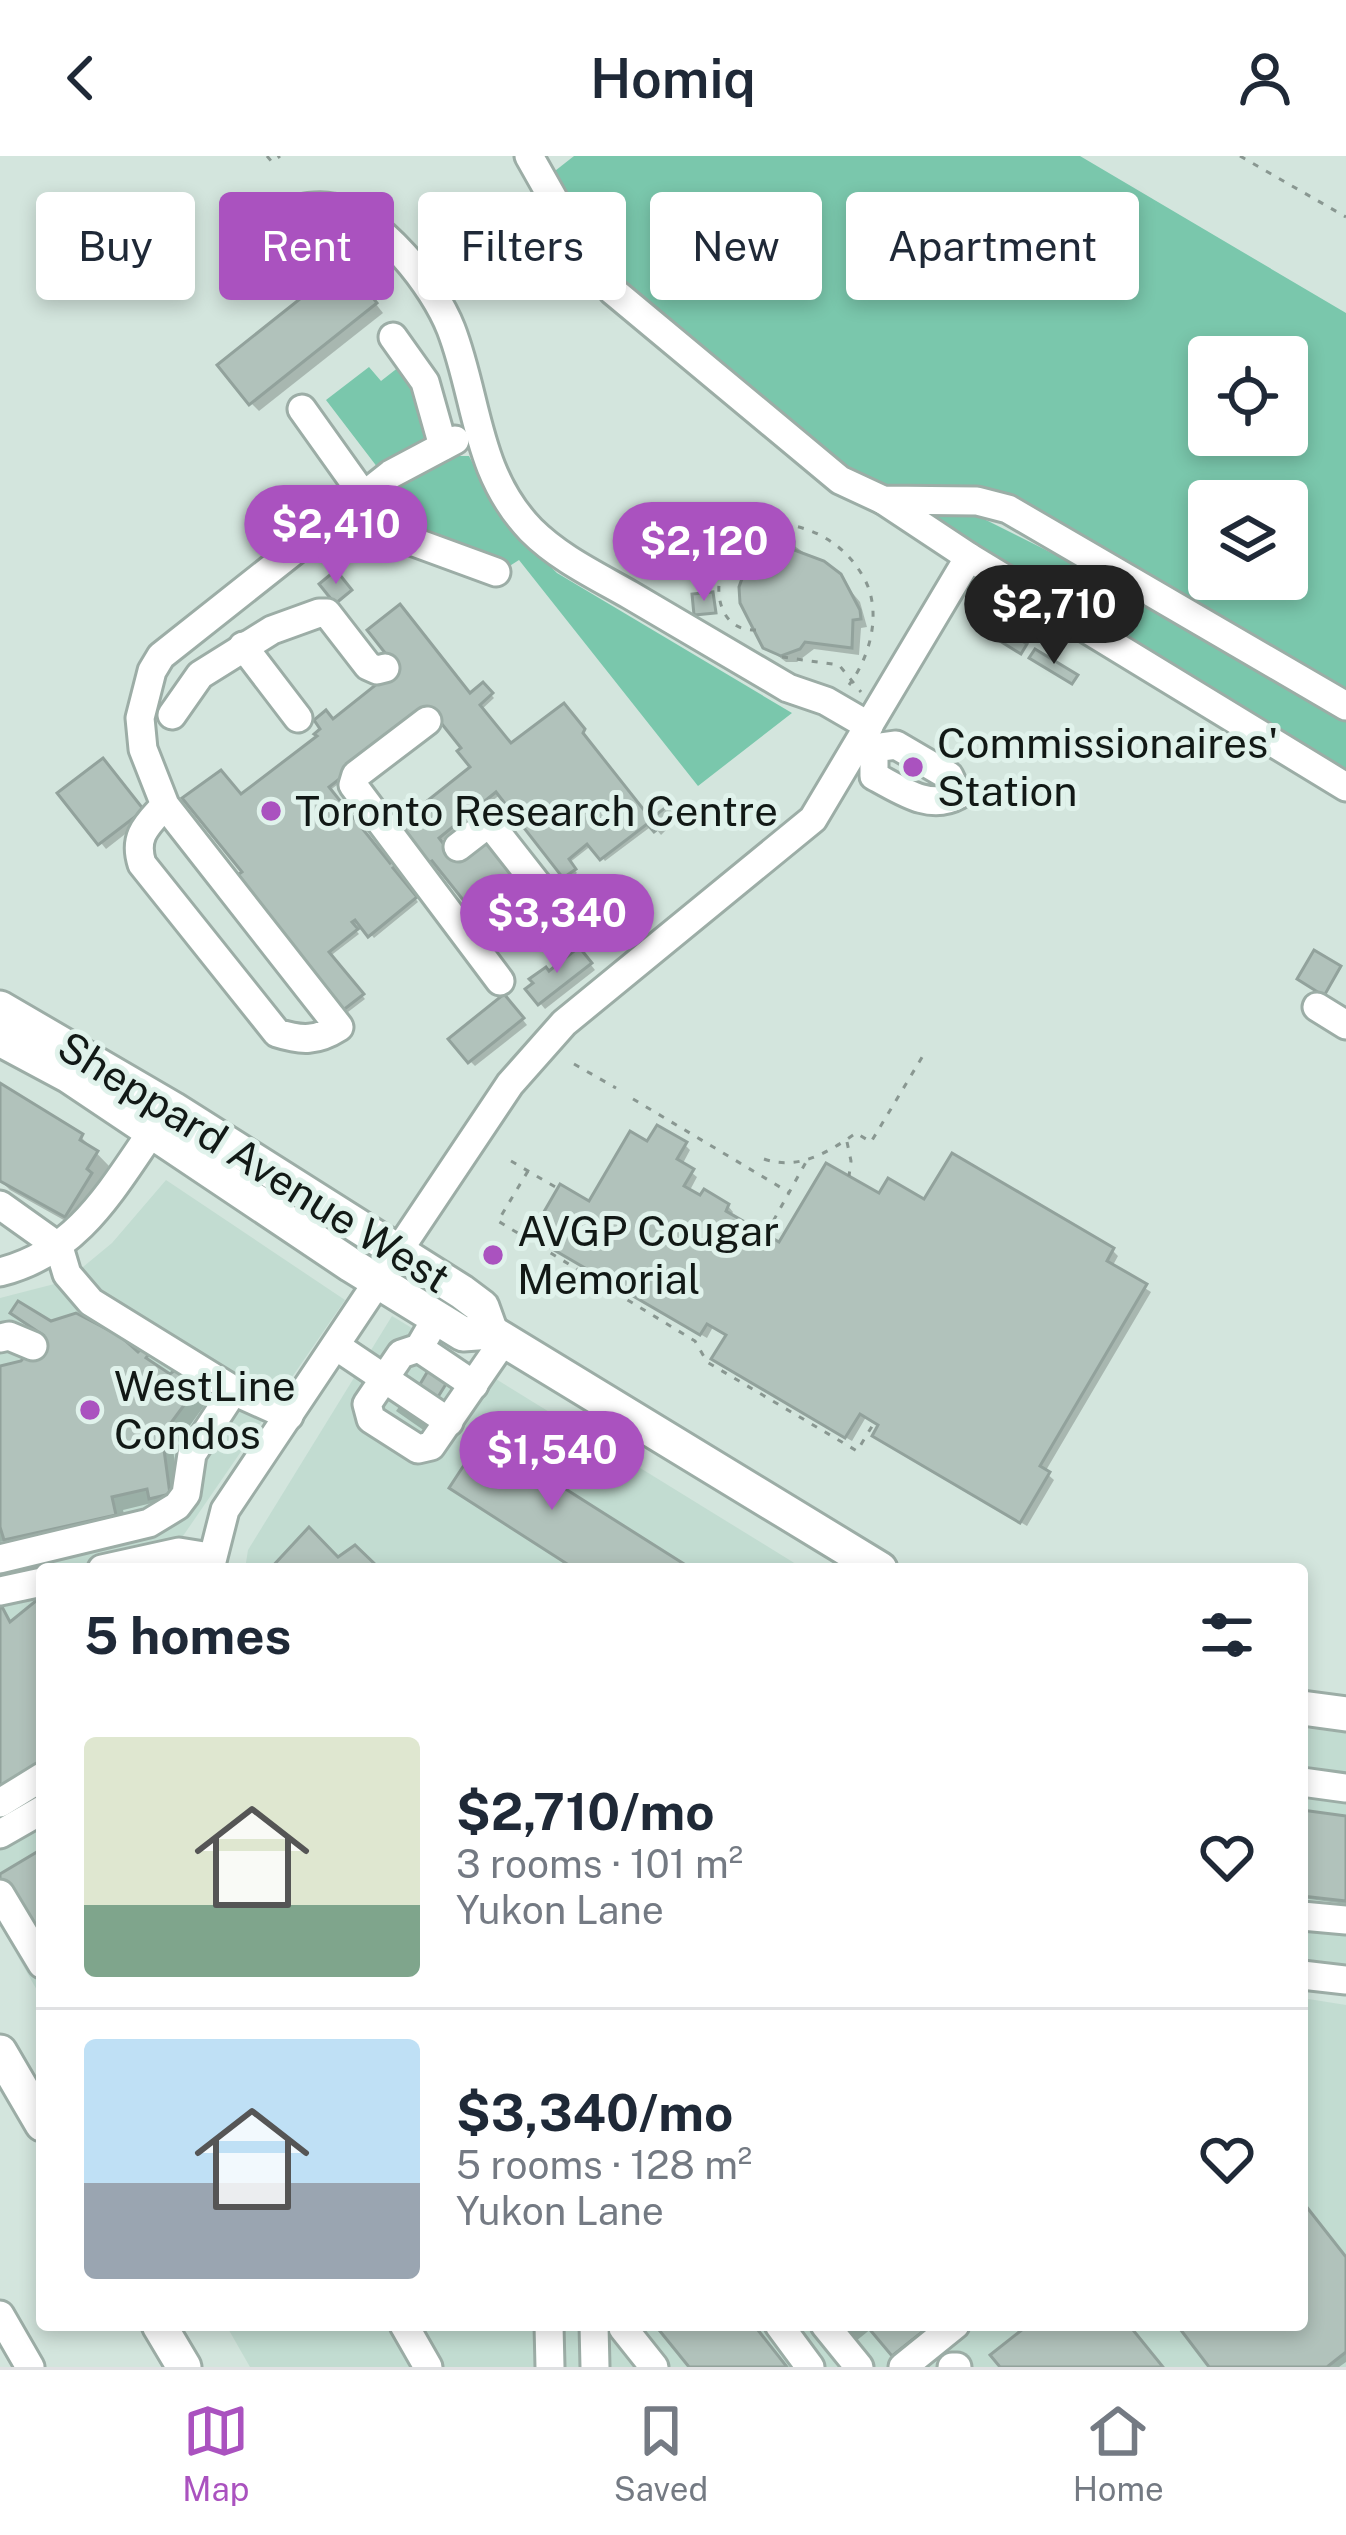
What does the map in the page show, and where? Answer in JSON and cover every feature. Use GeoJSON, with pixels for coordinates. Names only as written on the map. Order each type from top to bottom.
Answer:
{"type":"FeatureCollection","features":[{"type":"Feature","properties":{"kind":"main road","name":"Sheppard Avenue West"},"geometry":{"type":"LineString","coordinates":[[0,1008],[173,1109],[389,1268],[436,1317],[463,1334],[498,1336],[870,1563]]}},
{"type":"Feature","properties":{"kind":"main road","name":"Sheppard Avenue West"},"geometry":{"type":"LineString","coordinates":[[0,1039],[69,1076],[151,1133],[389,1268],[482,1307],[498,1336]]}},
{"type":"Feature","properties":{"kind":"main road"},"geometry":{"type":"LineString","coordinates":[[1308,1709],[1346,1714]]}},
{"type":"Feature","properties":{"kind":"main road"},"geometry":{"type":"LineString","coordinates":[[0,2052],[36,2114]]}},
{"type":"Feature","properties":{"kind":"main road"},"geometry":{"type":"LineString","coordinates":[[163,2331],[184,2367]]}},
{"type":"Feature","properties":{"kind":"street"},"geometry":{"type":"LineString","coordinates":[[529,156],[586,257],[614,291],[840,480],[883,500],[1346,788]]}},
{"type":"Feature","properties":{"kind":"street"},"geometry":{"type":"LineString","coordinates":[[394,245],[451,328],[482,449],[494,477],[516,513],[541,539],[575,564],[788,688],[831,704],[868,728],[874,776],[916,799],[946,802]]}},
{"type":"Feature","properties":{"kind":"street"},"geometry":{"type":"LineString","coordinates":[[165,805],[140,834],[142,864],[277,1033],[297,1040],[321,1038],[339,1027],[165,805],[143,749],[140,718],[160,656],[392,474],[449,443],[425,382],[393,337]]}},
{"type":"Feature","properties":{"kind":"street"},"geometry":{"type":"LineString","coordinates":[[302,409],[364,496],[374,522],[395,535],[496,572]]}},
{"type":"Feature","properties":{"kind":"street"},"geometry":{"type":"LineString","coordinates":[[883,500],[977,501],[1008,509],[1346,706]]}},
{"type":"Feature","properties":{"kind":"street"},"geometry":{"type":"LineString","coordinates":[[129,1563],[179,1552],[210,1563],[225,1510],[540,1046],[813,819],[969,557]]}},
{"type":"Feature","properties":{"kind":"street"},"geometry":{"type":"LineString","coordinates":[[172,715],[200,675],[243,646],[272,630],[327,613],[368,666],[385,668]]}},
{"type":"Feature","properties":{"kind":"street"},"geometry":{"type":"LineString","coordinates":[[243,646],[298,718]]}},
{"type":"Feature","properties":{"kind":"street"},"geometry":{"type":"LineString","coordinates":[[427,721],[356,775],[353,785],[500,981]]}},
{"type":"Feature","properties":{"kind":"street"},"geometry":{"type":"LineString","coordinates":[[458,847],[489,824],[566,921]]}},
{"type":"Feature","properties":{"kind":"street"},"geometry":{"type":"LineString","coordinates":[[1317,1007],[1346,1025]]}},
{"type":"Feature","properties":{"kind":"street"},"geometry":{"type":"LineString","coordinates":[[0,1272],[25,1266],[59,1247],[89,1222],[151,1133]]}},
{"type":"Feature","properties":{"kind":"street"},"geometry":{"type":"LineString","coordinates":[[0,1205],[59,1247],[63,1268],[91,1302],[234,1390],[289,1417]]}},
{"type":"Feature","properties":{"kind":"street"},"geometry":{"type":"LineString","coordinates":[[419,1348],[436,1317]]}},
{"type":"Feature","properties":{"kind":"street"},"geometry":{"type":"LineString","coordinates":[[0,1338],[9,1336],[34,1346]]}},
{"type":"Feature","properties":{"kind":"street"},"geometry":{"type":"LineString","coordinates":[[419,1348],[406,1350],[367,1404],[371,1419],[418,1449],[431,1446],[461,1405],[498,1336]]}},
{"type":"Feature","properties":{"kind":"street"},"geometry":{"type":"LineString","coordinates":[[336,1346],[461,1405]]}},
{"type":"Feature","properties":{"kind":"street"},"geometry":{"type":"LineString","coordinates":[[419,1348],[461,1405]]}},
{"type":"Feature","properties":{"kind":"street"},"geometry":{"type":"LineString","coordinates":[[0,1559],[149,1523],[177,1506],[186,1494],[193,1454],[234,1390]]}},
{"type":"Feature","properties":{"kind":"street"},"geometry":{"type":"LineString","coordinates":[[0,1592],[36,1583]]}},
{"type":"Feature","properties":{"kind":"street"},"geometry":{"type":"LineString","coordinates":[[0,1803],[36,1781]]}},
{"type":"Feature","properties":{"kind":"street"},"geometry":{"type":"LineString","coordinates":[[1308,1783],[1346,1788]]}},
{"type":"Feature","properties":{"kind":"street"},"geometry":{"type":"LineString","coordinates":[[0,1834],[36,1813]]}},
{"type":"Feature","properties":{"kind":"street"},"geometry":{"type":"LineString","coordinates":[[0,1894],[36,1954]]}},
{"type":"Feature","properties":{"kind":"street"},"geometry":{"type":"LineString","coordinates":[[1308,1917],[1346,1920]]}},
{"type":"Feature","properties":{"kind":"street"},"geometry":{"type":"LineString","coordinates":[[1308,1976],[1346,1980]]}},
{"type":"Feature","properties":{"kind":"street"},"geometry":{"type":"LineString","coordinates":[[0,2314],[30,2367]]}},
{"type":"Feature","properties":{"kind":"street"},"geometry":{"type":"LineString","coordinates":[[407,2331],[428,2367]]}},
{"type":"Feature","properties":{"kind":"street"},"geometry":{"type":"LineString","coordinates":[[549,2331],[550,2367]]}},
{"type":"Feature","properties":{"kind":"street"},"geometry":{"type":"LineString","coordinates":[[594,2331],[595,2367]]}},
{"type":"Feature","properties":{"kind":"street"},"geometry":{"type":"LineString","coordinates":[[623,2331],[625,2367]]}},
{"type":"Feature","properties":{"kind":"street"},"geometry":{"type":"LineString","coordinates":[[627,2331],[654,2367]]}},
{"type":"Feature","properties":{"kind":"street"},"geometry":{"type":"LineString","coordinates":[[783,2331],[810,2367]]}},
{"type":"Feature","properties":{"kind":"street"},"geometry":{"type":"LineString","coordinates":[[831,2331],[860,2367]]}},
{"type":"Feature","properties":{"kind":"street"},"geometry":{"type":"LineString","coordinates":[[903,2367],[948,2331]]}},
{"type":"Feature","properties":{"kind":"path"},"geometry":{"type":"LineString","coordinates":[[267,156],[272,162],[280,156]]}},
{"type":"Feature","properties":{"kind":"path"},"geometry":{"type":"LineString","coordinates":[[1240,156],[1346,218]]}},
{"type":"Feature","properties":{"kind":"path"},"geometry":{"type":"LineString","coordinates":[[756,630],[743,631],[727,619],[718,574],[728,551],[751,530],[769,524],[793,524],[831,539],[860,571],[872,599],[872,628],[861,668],[831,704]]}},
{"type":"Feature","properties":{"kind":"path"},"geometry":{"type":"LineString","coordinates":[[784,658],[838,665],[852,682],[868,728]]}},
{"type":"Feature","properties":{"kind":"path"},"geometry":{"type":"LineString","coordinates":[[764,1159],[806,1161],[856,1132],[871,1142],[924,1054]]}},
{"type":"Feature","properties":{"kind":"path"},"geometry":{"type":"LineString","coordinates":[[574,1064],[616,1088]]}},
{"type":"Feature","properties":{"kind":"path"},"geometry":{"type":"LineString","coordinates":[[633,1099],[790,1193]]}},
{"type":"Feature","properties":{"kind":"path"},"geometry":{"type":"LineString","coordinates":[[846,1140],[849,1176]]}},
{"type":"Feature","properties":{"kind":"path"},"geometry":{"type":"LineString","coordinates":[[511,1161],[557,1188]]}},
{"type":"Feature","properties":{"kind":"path"},"geometry":{"type":"LineString","coordinates":[[766,1234],[806,1161]]}},
{"type":"Feature","properties":{"kind":"path"},"geometry":{"type":"LineString","coordinates":[[528,1171],[498,1221],[695,1341],[707,1362],[857,1451],[874,1423]]}},
{"type":"Feature","properties":{"kind":"shaded area"},"geometry":{"type":"Polygon","coordinates":[[[166,1180],[345,1300],[183,1536],[184,1563],[36,1563],[36,1988],[0,1925],[0,1298],[66,1281],[112,1243],[166,1180]]]}},
{"type":"Feature","properties":{"kind":"shaded area"},"geometry":{"type":"Polygon","coordinates":[[[392,1316],[794,1563],[246,1563],[248,1550],[392,1316]]]}},
{"type":"Feature","properties":{"kind":"shaded area"},"geometry":{"type":"Polygon","coordinates":[[[1308,1729],[1346,1733],[1346,1967],[1308,1963],[1308,1729]]]}},
{"type":"Feature","properties":{"kind":"shaded area"},"geometry":{"type":"Polygon","coordinates":[[[1308,1999],[1346,2005],[1346,2367],[250,2367],[229,2331],[1308,2331],[1308,1999]]]}},
{"type":"Feature","properties":{"kind":"green space"},"geometry":{"type":"Polygon","coordinates":[[[574,156],[1080,156],[1346,313],[1346,697],[1005,500],[903,491],[857,477],[803,437],[704,348],[626,291],[626,192],[556,192],[546,178],[574,156]]]}},
{"type":"Feature","properties":{"kind":"green space"},"geometry":{"type":"Polygon","coordinates":[[[404,363],[416,379],[428,435],[381,472],[326,400],[369,367],[381,381],[404,363]]]}},
{"type":"Feature","properties":{"kind":"green space"},"geometry":{"type":"Polygon","coordinates":[[[457,456],[469,456],[501,518],[557,573],[792,713],[698,786],[519,560],[508,567],[452,549],[412,531],[398,519],[392,485],[457,456]]]}},
{"type":"Feature","properties":{"kind":"green space"},"geometry":{"type":"Polygon","coordinates":[[[970,512],[1108,581],[1346,713],[1346,775],[951,536],[927,514],[970,512]]]}},
{"type":"Feature","properties":{"kind":"building"},"geometry":{"type":"Polygon","coordinates":[[[299,300],[377,303],[249,405],[217,365],[299,300]]]}},
{"type":"Feature","properties":{"kind":"building"},"geometry":{"type":"Polygon","coordinates":[[[777,542],[794,542],[794,550],[824,561],[841,574],[860,610],[861,619],[853,620],[852,648],[805,642],[781,656],[763,648],[740,603],[744,573],[728,562],[777,542]]]}},
{"type":"Feature","properties":{"kind":"building"},"geometry":{"type":"Polygon","coordinates":[[[336,570],[352,590],[335,604],[319,584],[336,570]]]}},
{"type":"Feature","properties":{"kind":"building"},"geometry":{"type":"Polygon","coordinates":[[[713,592],[716,613],[694,615],[692,594],[713,592]]]}},
{"type":"Feature","properties":{"kind":"building","name":"Toronto Research Centre"},"geometry":{"type":"Polygon","coordinates":[[[400,604],[470,693],[483,682],[493,693],[480,705],[511,743],[564,703],[651,819],[666,807],[674,816],[654,832],[647,824],[600,860],[587,844],[569,859],[576,869],[563,878],[496,792],[439,838],[455,859],[486,834],[518,875],[495,894],[503,905],[498,909],[490,898],[472,911],[417,849],[393,868],[417,897],[368,937],[355,920],[358,929],[329,952],[364,994],[342,1011],[229,881],[242,872],[182,798],[221,770],[241,794],[317,736],[320,729],[314,720],[326,710],[333,719],[397,668],[367,630],[400,604]],[[430,709],[329,787],[390,863],[413,844],[398,824],[470,767],[457,751],[461,748],[430,709]]]}},
{"type":"Feature","properties":{"kind":"building"},"geometry":{"type":"Polygon","coordinates":[[[985,618],[1027,644],[1021,654],[979,628],[985,618]]]}},
{"type":"Feature","properties":{"kind":"building"},"geometry":{"type":"Polygon","coordinates":[[[1035,649],[1078,675],[1072,684],[1029,658],[1035,649]]]}},
{"type":"Feature","properties":{"kind":"building"},"geometry":{"type":"Polygon","coordinates":[[[103,758],[144,810],[98,845],[57,793],[103,758]]]}},
{"type":"Feature","properties":{"kind":"building"},"geometry":{"type":"Polygon","coordinates":[[[579,947],[592,963],[538,1005],[525,989],[533,983],[529,979],[546,967],[549,971],[579,947]]]}},
{"type":"Feature","properties":{"kind":"building"},"geometry":{"type":"Polygon","coordinates":[[[1314,950],[1341,966],[1324,996],[1297,979],[1314,950]]]}},
{"type":"Feature","properties":{"kind":"building"},"geometry":{"type":"Polygon","coordinates":[[[504,994],[524,1018],[468,1063],[448,1039],[504,994]]]}},
{"type":"Feature","properties":{"kind":"building"},"geometry":{"type":"Polygon","coordinates":[[[0,1083],[83,1134],[80,1140],[98,1151],[87,1169],[92,1173],[65,1217],[0,1181],[0,1083]]]}},
{"type":"Feature","properties":{"kind":"building"},"geometry":{"type":"Polygon","coordinates":[[[657,1125],[687,1142],[677,1159],[694,1169],[684,1186],[700,1195],[704,1189],[729,1204],[726,1211],[779,1242],[826,1163],[879,1193],[888,1178],[924,1199],[952,1153],[1114,1248],[1107,1261],[1147,1284],[1040,1466],[1050,1472],[1020,1523],[872,1436],[878,1425],[860,1414],[845,1438],[711,1359],[726,1335],[707,1324],[700,1335],[530,1236],[560,1184],[589,1201],[630,1131],[647,1141],[657,1125]]]}},
{"type":"Feature","properties":{"kind":"building","name":"WestLine Condos"},"geometry":{"type":"Polygon","coordinates":[[[18,1301],[51,1321],[76,1313],[120,1336],[138,1352],[149,1354],[146,1358],[170,1374],[175,1370],[185,1376],[182,1381],[199,1385],[162,1435],[170,1494],[149,1499],[147,1489],[112,1497],[116,1515],[4,1540],[0,1527],[0,1366],[21,1361],[43,1335],[10,1313],[18,1301]]]}},
{"type":"Feature","properties":{"kind":"building"},"geometry":{"type":"Polygon","coordinates":[[[432,1364],[451,1376],[428,1413],[410,1401],[432,1364]]]}},
{"type":"Feature","properties":{"kind":"building"},"geometry":{"type":"Polygon","coordinates":[[[501,1432],[517,1442],[510,1453],[515,1457],[683,1563],[566,1563],[449,1488],[483,1436],[501,1432]]]}},
{"type":"Feature","properties":{"kind":"building"},"geometry":{"type":"Polygon","coordinates":[[[309,1527],[338,1557],[355,1545],[374,1563],[276,1563],[309,1527]]]}},
{"type":"Feature","properties":{"kind":"building"},"geometry":{"type":"Polygon","coordinates":[[[36,1601],[36,1780],[0,1801],[0,1603],[10,1622],[36,1601]]]}},
{"type":"Feature","properties":{"kind":"building"},"geometry":{"type":"Polygon","coordinates":[[[1308,1811],[1346,1816],[1346,1901],[1308,1897],[1308,1811]]]}},
{"type":"Feature","properties":{"kind":"building"},"geometry":{"type":"Polygon","coordinates":[[[36,1853],[36,1941],[0,1880],[0,1874],[36,1853]]]}},
{"type":"Feature","properties":{"kind":"building"},"geometry":{"type":"Polygon","coordinates":[[[1308,2209],[1346,2257],[1346,2352],[1327,2367],[1209,2367],[1182,2331],[1308,2331],[1308,2209]]]}},
{"type":"Feature","properties":{"kind":"building"},"geometry":{"type":"Polygon","coordinates":[[[660,2331],[759,2331],[787,2367],[689,2367],[660,2331]]]}},
{"type":"Feature","properties":{"kind":"building"},"geometry":{"type":"Polygon","coordinates":[[[871,2331],[923,2331],[892,2356],[871,2331]]]}},
{"type":"Feature","properties":{"kind":"building"},"geometry":{"type":"Polygon","coordinates":[[[1020,2331],[1134,2331],[1163,2367],[1000,2367],[990,2355],[1020,2331]]]}},
{"type":"Feature","properties":{"kind":"place","name":"Commissionaires' Station"},"geometry":{"type":"Point","coordinates":[913,767]}},
{"type":"Feature","properties":{"kind":"place","name":"Toronto Research Centre"},"geometry":{"type":"Point","coordinates":[271,811]}},
{"type":"Feature","properties":{"kind":"place","name":"AVGP Cougar Memorial"},"geometry":{"type":"Point","coordinates":[493,1255]}},
{"type":"Feature","properties":{"kind":"place","name":"WestLine Condos"},"geometry":{"type":"Point","coordinates":[90,1410]}}]}
